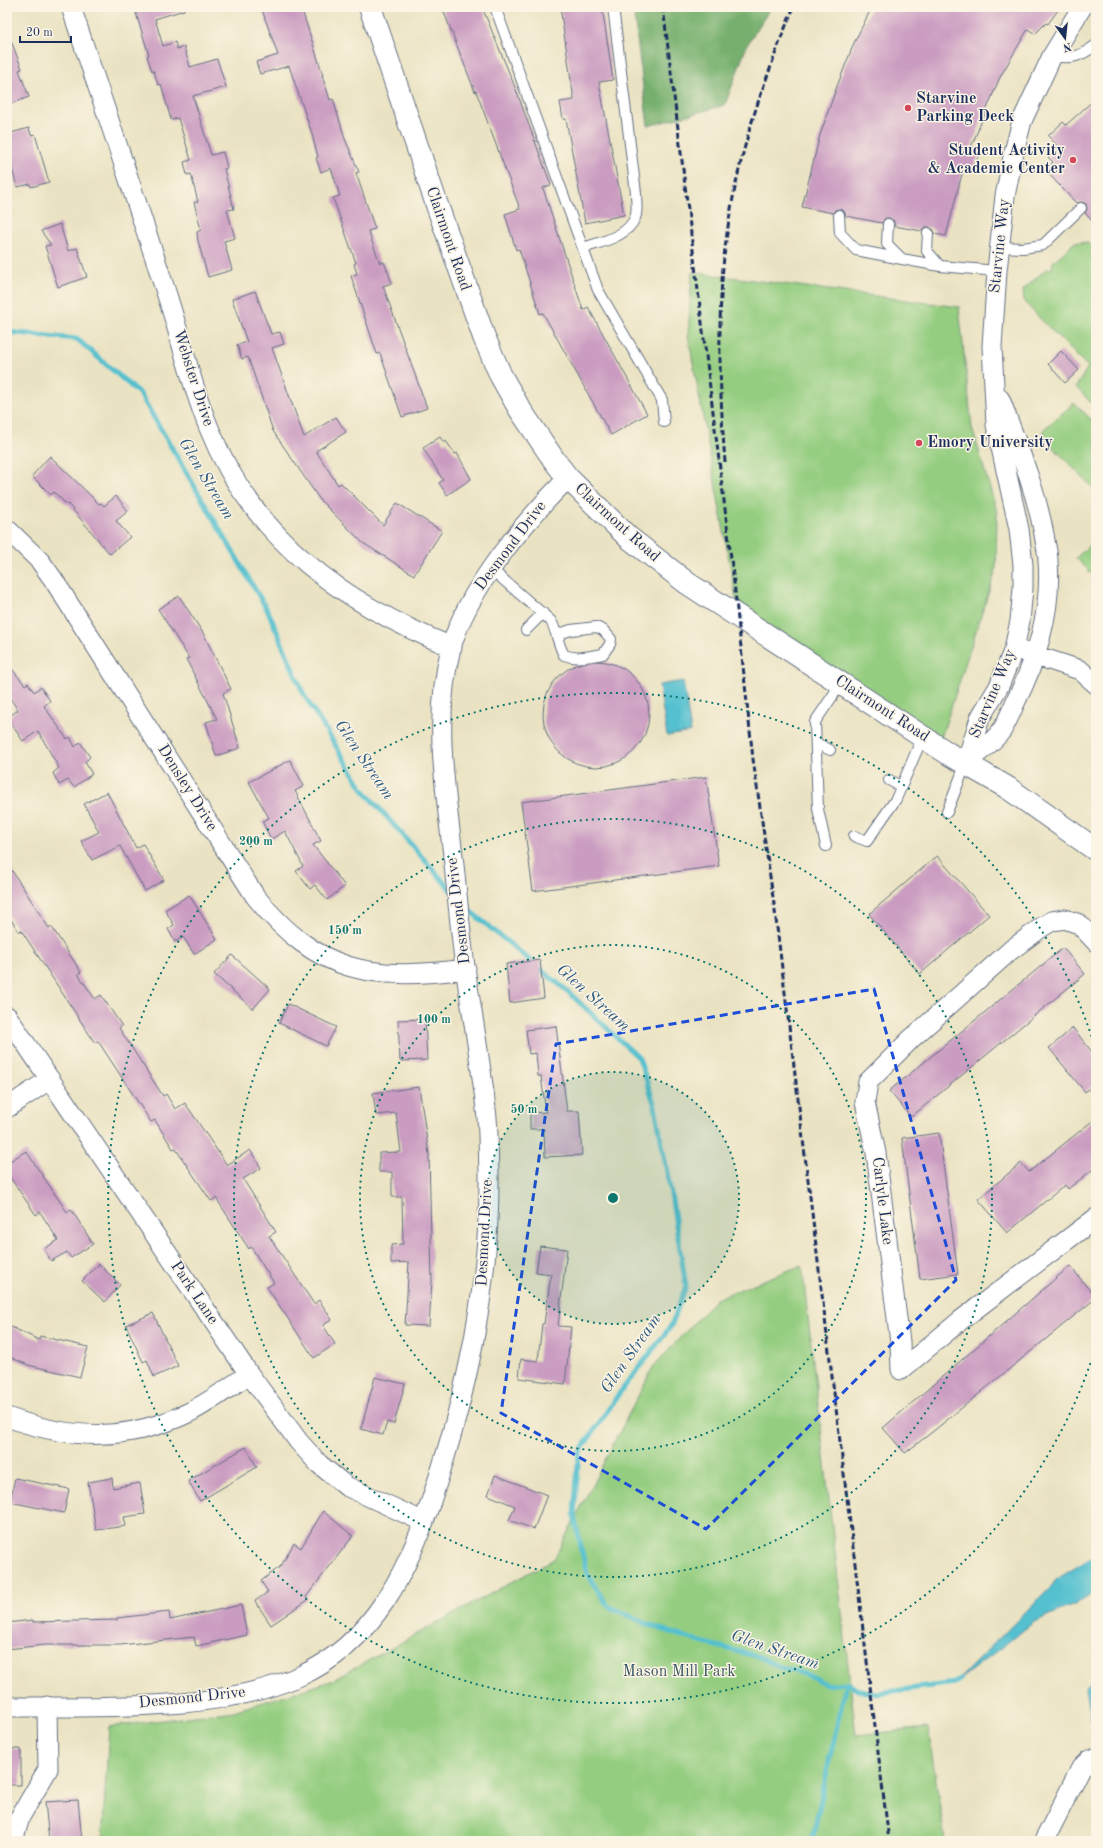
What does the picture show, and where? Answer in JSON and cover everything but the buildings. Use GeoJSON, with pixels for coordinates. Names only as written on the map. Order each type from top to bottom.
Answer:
{"type":"FeatureCollection","features":[{"type":"Feature","properties":{"kind":"main road","name":"Clairmont Road"},"geometry":{"type":"LineString","coordinates":[[370,7],[440,215],[484,337],[519,408],[568,478],[628,537],[661,564],[923,736],[1046,814],[1096,850]]}},
{"type":"Feature","properties":{"kind":"street","name":"Webster Drive"},"geometry":{"type":"LineString","coordinates":[[71,7],[165,288],[195,390],[209,429],[230,471],[253,507],[272,531],[311,569],[344,592],[389,618],[423,636],[452,647]]}},
{"type":"Feature","properties":{"kind":"street","name":"Starvine Way"},"geometry":{"type":"LineString","coordinates":[[966,763],[980,718],[999,686],[1014,649],[1021,609],[1023,565],[1019,529],[996,425],[992,346],[997,271],[1005,196],[1016,144],[1028,106],[1052,56],[1082,7]]}},
{"type":"Feature","properties":{"kind":"street","name":"Starvine Way"},"geometry":{"type":"LineString","coordinates":[[966,763],[1001,731],[1029,675],[1036,656],[1049,593],[1048,560],[1040,516],[1027,468],[994,383]]}},
{"type":"Feature","properties":{"kind":"street","name":"Desmond Drive"},"geometry":{"type":"LineString","coordinates":[[7,1707],[142,1705],[198,1701],[257,1691],[304,1674],[349,1644],[383,1606],[400,1580],[424,1522],[455,1429],[475,1340],[484,1279],[489,1225],[487,1111],[466,969],[442,759],[442,703],[452,647],[462,618],[491,569],[549,497],[568,478]]}},
{"type":"Feature","properties":{"kind":"street","name":"Densley Drive"},"geometry":{"type":"LineString","coordinates":[[7,529],[34,556],[53,579],[256,896],[280,924],[304,945],[353,968],[382,974],[406,975],[466,969]]}},
{"type":"Feature","properties":{"kind":"street"},"geometry":{"type":"LineString","coordinates":[[1014,649],[1080,670],[1096,684]]}},
{"type":"Feature","properties":{"kind":"street","name":"Carlyle Lake"},"geometry":{"type":"LineString","coordinates":[[1096,942],[1079,924],[1065,919],[1052,921],[1042,927],[1011,950],[935,1018],[868,1082],[866,1102],[876,1153],[900,1342],[901,1370],[961,1320],[1096,1218]]}},
{"type":"Feature","properties":{"kind":"street","name":"Park Lane"},"geometry":{"type":"LineString","coordinates":[[7,1016],[249,1374],[299,1442],[333,1476],[360,1493],[424,1522]]}},
{"type":"Feature","properties":{"kind":"street"},"geometry":{"type":"LineString","coordinates":[[7,1108],[50,1079]]}},
{"type":"Feature","properties":{"kind":"street"},"geometry":{"type":"LineString","coordinates":[[7,1417],[34,1426],[74,1434],[93,1436],[134,1431],[172,1420],[191,1411],[249,1374]]}},
{"type":"Feature","properties":{"kind":"street"},"geometry":{"type":"LineString","coordinates":[[13,1841],[13,1815],[48,1769],[47,1706]]}},
{"type":"Feature","properties":{"kind":"street"},"geometry":{"type":"LineString","coordinates":[[1044,1841],[1081,1768],[1089,1760],[1096,1758]]}},
{"type":"Feature","properties":{"kind":"lane"},"geometry":{"type":"LineString","coordinates":[[495,7],[598,290],[662,400],[664,422]]}},
{"type":"Feature","properties":{"kind":"lane"},"geometry":{"type":"LineString","coordinates":[[583,248],[608,240],[627,230],[636,217],[636,193],[613,7]]}},
{"type":"Feature","properties":{"kind":"lane"},"geometry":{"type":"LineString","coordinates":[[1052,56],[1069,58],[1084,54],[1096,45]]}},
{"type":"Feature","properties":{"kind":"lane"},"geometry":{"type":"LineString","coordinates":[[999,248],[1023,248],[1043,245],[1081,208]]}},
{"type":"Feature","properties":{"kind":"lane"},"geometry":{"type":"LineString","coordinates":[[839,214],[840,233],[856,250],[940,266],[997,271]]}},
{"type":"Feature","properties":{"kind":"lane"},"geometry":{"type":"LineString","coordinates":[[888,224],[887,244],[902,259]]}},
{"type":"Feature","properties":{"kind":"lane"},"geometry":{"type":"LineString","coordinates":[[928,233],[927,252],[940,266]]}},
{"type":"Feature","properties":{"kind":"lane"},"geometry":{"type":"LineString","coordinates":[[491,569],[551,621],[558,638],[560,649],[564,655],[571,658],[603,654],[610,644],[611,639],[603,630],[596,627],[571,630],[562,633],[558,638]]}},
{"type":"Feature","properties":{"kind":"lane"},"geometry":{"type":"LineString","coordinates":[[526,630],[543,613]]}},
{"type":"Feature","properties":{"kind":"lane"},"geometry":{"type":"LineString","coordinates":[[826,846],[818,809],[815,722],[842,682]]}},
{"type":"Feature","properties":{"kind":"lane"},"geometry":{"type":"LineString","coordinates":[[854,836],[867,841],[896,799],[923,736]]}},
{"type":"Feature","properties":{"kind":"lane"},"geometry":{"type":"LineString","coordinates":[[816,743],[830,750]]}},
{"type":"Feature","properties":{"kind":"lane"},"geometry":{"type":"LineString","coordinates":[[947,812],[966,763]]}},
{"type":"Feature","properties":{"kind":"lane"},"geometry":{"type":"LineString","coordinates":[[890,780],[902,787]]}},
{"type":"Feature","properties":{"kind":"highlighted area"},"geometry":{"type":"Polygon","coordinates":[[[874,989],[956,1280],[706,1529],[501,1413],[556,1044],[874,989]]]}},
{"type":"Feature","properties":{"kind":"green space"},"geometry":{"type":"Polygon","coordinates":[[[633,7],[771,7],[747,45],[725,105],[648,126],[633,7]]]}},
{"type":"Feature","properties":{"kind":"green space"},"geometry":{"type":"Polygon","coordinates":[[[1075,242],[1088,243],[1096,251],[1096,408],[1076,387],[1088,367],[1024,302],[1023,290],[1046,269],[1052,269],[1053,262],[1075,242]]]}},
{"type":"Feature","properties":{"kind":"green space"},"geometry":{"type":"Polygon","coordinates":[[[692,272],[959,307],[972,428],[997,512],[996,570],[939,744],[739,614],[688,335],[692,272]]]}},
{"type":"Feature","properties":{"kind":"green space"},"geometry":{"type":"Polygon","coordinates":[[[1074,403],[1096,424],[1096,491],[1043,437],[1044,429],[1074,403]]]}},
{"type":"Feature","properties":{"kind":"green space"},"geometry":{"type":"Polygon","coordinates":[[[1096,539],[1096,578],[1076,558],[1096,539]]]}},
{"type":"Feature","properties":{"kind":"green space","name":"Mason Mill Park"},"geometry":{"type":"Polygon","coordinates":[[[802,1265],[856,1735],[928,1728],[945,1841],[102,1841],[109,1727],[234,1711],[331,1681],[554,1559],[653,1367],[716,1299],[802,1265]]]}},
{"type":"Feature","properties":{"kind":"water"},"geometry":{"type":"Polygon","coordinates":[[[683,681],[691,732],[667,736],[659,685],[683,681]]]}},
{"type":"Feature","properties":{"kind":"water"},"geometry":{"type":"Polygon","coordinates":[[[1096,1555],[1096,1590],[1076,1604],[1034,1622],[955,1683],[1060,1577],[1096,1555]]]}},
{"type":"Feature","properties":{"kind":"water"},"geometry":{"type":"Polygon","coordinates":[[[1096,1674],[1096,1724],[1091,1720],[1086,1687],[1096,1674]]]}},
{"type":"Feature","properties":{"kind":"waterway","name":"Glen Stream"},"geometry":{"type":"LineString","coordinates":[[7,332],[77,339],[140,394],[269,613],[304,695],[364,791],[451,890]]}},
{"type":"Feature","properties":{"kind":"waterway","name":"Glen Stream"},"geometry":{"type":"LineString","coordinates":[[464,905],[566,990],[639,1058],[655,1106],[686,1286],[671,1326],[618,1395],[579,1453],[574,1515],[587,1574],[608,1606],[652,1626],[697,1641],[760,1657],[777,1666],[814,1677],[826,1685],[846,1683]]}},
{"type":"Feature","properties":{"kind":"waterway"},"geometry":{"type":"LineString","coordinates":[[846,1683],[860,1691],[878,1693],[955,1683],[959,1680]]}},
{"type":"Feature","properties":{"kind":"waterway"},"geometry":{"type":"LineString","coordinates":[[812,1841],[846,1683]]}},
{"type":"Feature","properties":{"kind":"railway"},"geometry":{"type":"LineString","coordinates":[[663,7],[734,582],[753,759],[775,911],[889,1841]]}},
{"type":"Feature","properties":{"kind":"railway"},"geometry":{"type":"LineString","coordinates":[[725,462],[721,385],[720,308],[727,233],[747,138],[775,53],[794,7]]}},
{"type":"Feature","properties":{"kind":"place","name":"Starvine Parking Deck"},"geometry":{"type":"Point","coordinates":[908,108]}},
{"type":"Feature","properties":{"kind":"place","name":"Student Activity & Academic Center"},"geometry":{"type":"Point","coordinates":[1073,160]}},
{"type":"Feature","properties":{"kind":"place","name":"Emory University"},"geometry":{"type":"Point","coordinates":[919,443]}}]}
